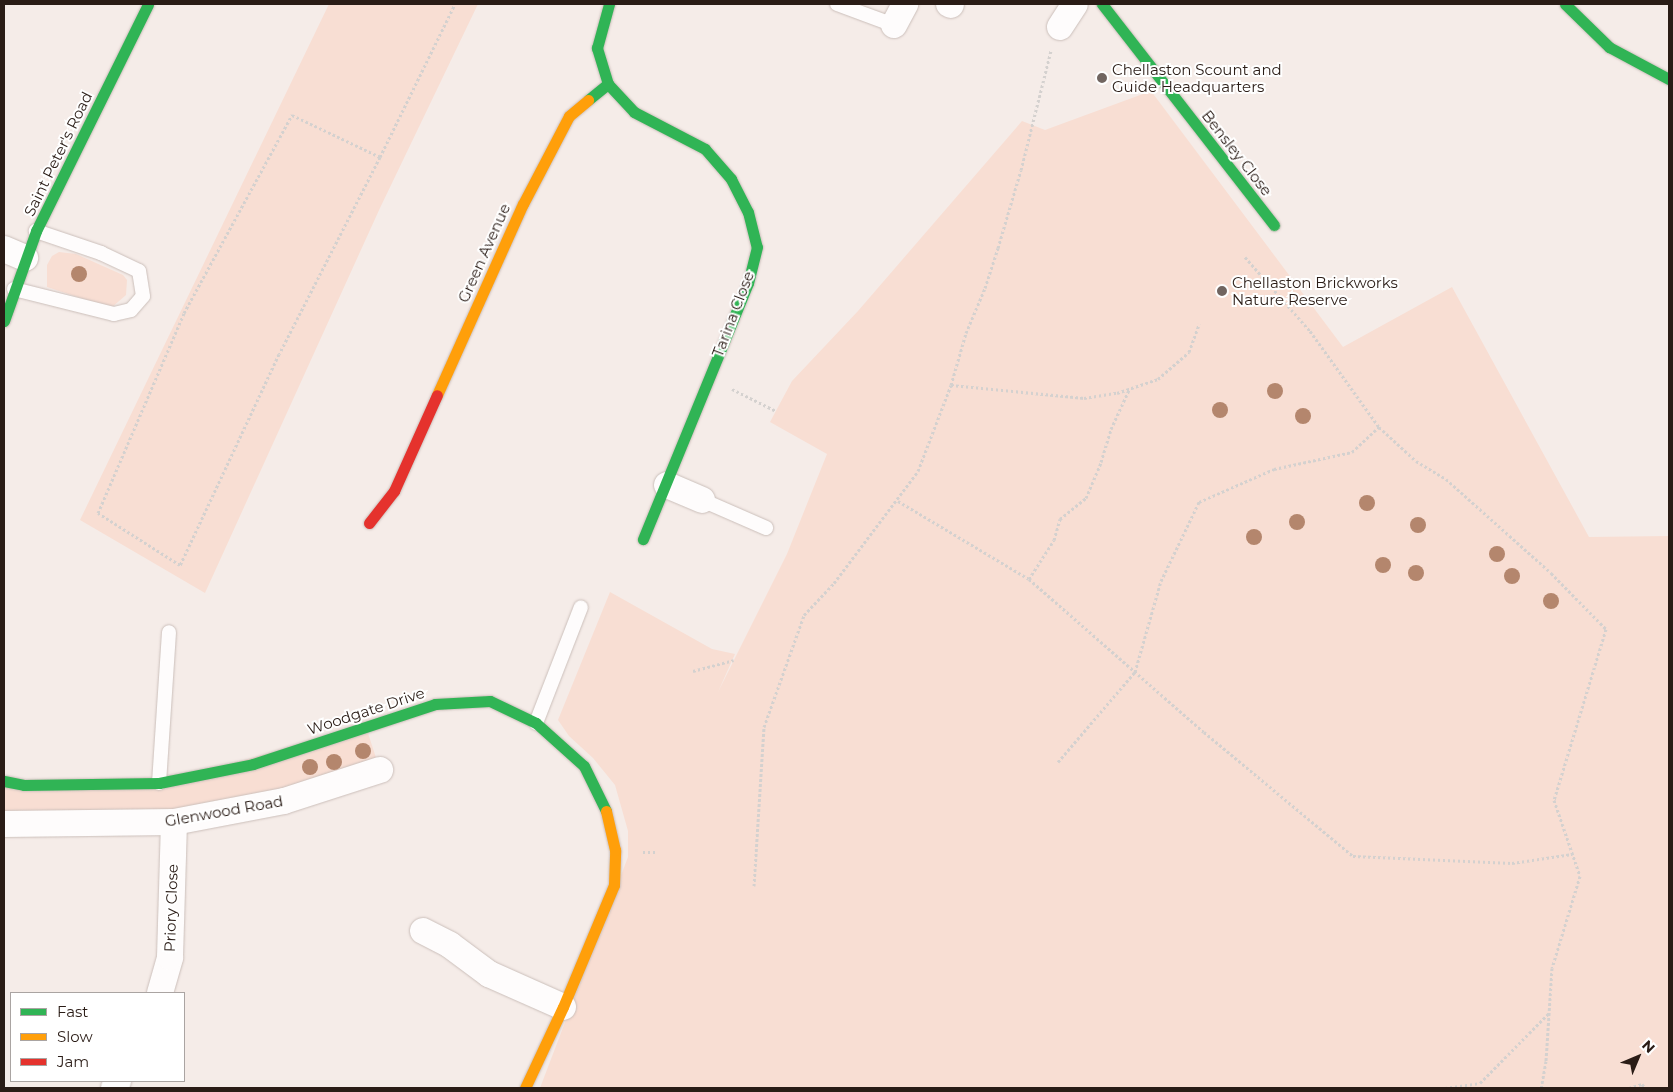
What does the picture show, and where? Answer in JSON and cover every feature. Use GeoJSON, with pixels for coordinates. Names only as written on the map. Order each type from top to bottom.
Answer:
{"type":"FeatureCollection","features":[{"type":"Feature","properties":{"kind":"street","name":"Saint Peter's Road"},"geometry":{"type":"LineString","coordinates":[[4,321],[14,289],[14,254],[36,231],[148,4]]}},
{"type":"Feature","properties":{"kind":"street"},"geometry":{"type":"LineString","coordinates":[[608,84],[597,48],[610,4]]}},
{"type":"Feature","properties":{"kind":"street"},"geometry":{"type":"LineString","coordinates":[[1060,28],[1075,4]]}},
{"type":"Feature","properties":{"kind":"street","name":"Bensley Close"},"geometry":{"type":"LineString","coordinates":[[1102,4],[1274,225]]}},
{"type":"Feature","properties":{"kind":"street"},"geometry":{"type":"LineString","coordinates":[[1565,4],[1584,25],[1609,47],[1669,79]]}},
{"type":"Feature","properties":{"kind":"street","name":"Tarina Close"},"geometry":{"type":"LineString","coordinates":[[608,84],[634,112],[705,149],[731,179],[748,212],[757,247],[748,283],[708,378],[667,485],[643,539]]}},
{"type":"Feature","properties":{"kind":"street","name":"Green Avenue"},"geometry":{"type":"LineString","coordinates":[[369,523],[394,491],[523,204],[569,116],[608,84]]}},
{"type":"Feature","properties":{"kind":"street"},"geometry":{"type":"LineString","coordinates":[[667,485],[702,500]]}},
{"type":"Feature","properties":{"kind":"street","name":"Woodgate Drive"},"geometry":{"type":"LineString","coordinates":[[4,781],[24,785],[159,783],[253,764],[436,704],[490,701],[536,724],[584,766],[606,811],[615,850],[614,885],[564,1007],[525,1088]]}},
{"type":"Feature","properties":{"kind":"street","name":"Glenwood Road"},"geometry":{"type":"LineString","coordinates":[[4,824],[174,822],[284,801],[380,770]]}},
{"type":"Feature","properties":{"kind":"street","name":"Priory Close"},"geometry":{"type":"LineString","coordinates":[[160,992],[170,958],[174,822]]}},
{"type":"Feature","properties":{"kind":"street"},"geometry":{"type":"LineString","coordinates":[[423,931],[450,945],[489,974],[564,1007]]}},
{"type":"Feature","properties":{"kind":"lane"},"geometry":{"type":"LineString","coordinates":[[837,4],[899,14]]}},
{"type":"Feature","properties":{"kind":"lane"},"geometry":{"type":"LineString","coordinates":[[14,289],[114,314],[131,310],[143,296],[138,271],[102,253],[36,231]]}},
{"type":"Feature","properties":{"kind":"lane"},"geometry":{"type":"LineString","coordinates":[[702,500],[766,528]]}},
{"type":"Feature","properties":{"kind":"lane"},"geometry":{"type":"LineString","coordinates":[[536,724],[581,607]]}},
{"type":"Feature","properties":{"kind":"lane"},"geometry":{"type":"LineString","coordinates":[[159,783],[169,632]]}},
{"type":"Feature","properties":{"kind":"path"},"geometry":{"type":"LineString","coordinates":[[380,157],[292,115],[184,313],[98,513],[180,565],[279,354],[380,157],[455,4]]}},
{"type":"Feature","properties":{"kind":"path"},"geometry":{"type":"LineString","coordinates":[[754,886],[764,727],[804,615],[834,583],[918,471],[951,385],[966,333],[985,288],[998,248],[1021,170],[1054,38],[1060,28]]}},
{"type":"Feature","properties":{"kind":"path"},"geometry":{"type":"LineString","coordinates":[[1245,257],[1310,331],[1379,427],[1416,461],[1446,479],[1551,573],[1606,629],[1554,800],[1580,876],[1552,968],[1546,1061],[1541,1088]]}},
{"type":"Feature","properties":{"kind":"path"},"geometry":{"type":"LineString","coordinates":[[951,385],[1084,398],[1129,389],[1158,379],[1189,352],[1200,324]]}},
{"type":"Feature","properties":{"kind":"path"},"geometry":{"type":"LineString","coordinates":[[708,378],[776,411]]}},
{"type":"Feature","properties":{"kind":"path"},"geometry":{"type":"LineString","coordinates":[[1029,579],[1054,540],[1060,519],[1086,498],[1101,462],[1110,429],[1129,389]]}},
{"type":"Feature","properties":{"kind":"path"},"geometry":{"type":"LineString","coordinates":[[1058,762],[1135,672],[1161,582],[1199,502],[1274,469],[1352,452],[1379,427]]}},
{"type":"Feature","properties":{"kind":"path"},"geometry":{"type":"LineString","coordinates":[[898,500],[1029,579],[1135,672],[1353,856],[1512,862],[1572,854]]}},
{"type":"Feature","properties":{"kind":"path"},"geometry":{"type":"LineString","coordinates":[[693,671],[734,660]]}},
{"type":"Feature","properties":{"kind":"path"},"geometry":{"type":"LineString","coordinates":[[1445,1088],[1480,1083],[1549,1013]]}},
{"type":"Feature","properties":{"kind":"path"},"geometry":{"type":"LineString","coordinates":[[1629,1088],[1642,1084],[1645,1088]]}},
{"type":"Feature","properties":{"kind":"shaded area"},"geometry":{"type":"Polygon","coordinates":[[[329,4],[478,4],[380,208],[205,593],[80,520],[329,4]]]}},
{"type":"Feature","properties":{"kind":"shaded area"},"geometry":{"type":"Polygon","coordinates":[[[1151,91],[1343,347],[1452,287],[1589,537],[1669,536],[1669,1088],[540,1088],[628,857],[628,831],[615,785],[593,758],[569,736],[558,720],[610,592],[712,649],[735,654],[718,692],[787,554],[827,454],[770,422],[792,381],[858,311],[1022,121],[1045,130],[1151,91]]]}},
{"type":"Feature","properties":{"kind":"shaded area"},"geometry":{"type":"Polygon","coordinates":[[[59,252],[76,254],[123,275],[127,280],[126,295],[111,308],[47,287],[47,265],[52,256],[59,252]]]}},
{"type":"Feature","properties":{"kind":"shaded area"},"geometry":{"type":"Polygon","coordinates":[[[366,727],[380,770],[284,801],[4,824],[4,781],[159,783],[366,727]]]}},
{"type":"Feature","properties":{"kind":"traffic: fast"},"geometry":{"type":"LineString","coordinates":[[4,321],[36,231],[148,4]]}},
{"type":"Feature","properties":{"kind":"traffic: fast"},"geometry":{"type":"LineString","coordinates":[[588,100],[608,84],[597,48],[609,4]]}},
{"type":"Feature","properties":{"kind":"traffic: fast"},"geometry":{"type":"LineString","coordinates":[[1102,4],[1274,225]]}},
{"type":"Feature","properties":{"kind":"traffic: fast"},"geometry":{"type":"LineString","coordinates":[[1565,4],[1609,47],[1669,79]]}},
{"type":"Feature","properties":{"kind":"traffic: fast"},"geometry":{"type":"LineString","coordinates":[[608,84],[634,112],[705,149],[731,179],[748,212],[757,247],[748,283],[643,539]]}},
{"type":"Feature","properties":{"kind":"traffic: fast"},"geometry":{"type":"LineString","coordinates":[[4,781],[24,785],[159,783],[253,764],[435,704],[490,701],[536,723],[584,766],[606,811]]}},
{"type":"Feature","properties":{"kind":"traffic: slow"},"geometry":{"type":"LineString","coordinates":[[437,395],[523,204],[569,116],[588,100]]}},
{"type":"Feature","properties":{"kind":"traffic: slow"},"geometry":{"type":"LineString","coordinates":[[525,1088],[563,1007],[614,885],[615,850],[606,811]]}},
{"type":"Feature","properties":{"kind":"traffic: jam"},"geometry":{"type":"LineString","coordinates":[[369,523],[394,491],[437,395]]}},
{"type":"Feature","properties":{"kind":"place","name":"Chellaston Scount and Guide Headquarters"},"geometry":{"type":"Point","coordinates":[1102,78]}},
{"type":"Feature","properties":{"kind":"place","name":"Chellaston Brickworks Nature Reserve"},"geometry":{"type":"Point","coordinates":[1222,291]}}]}
